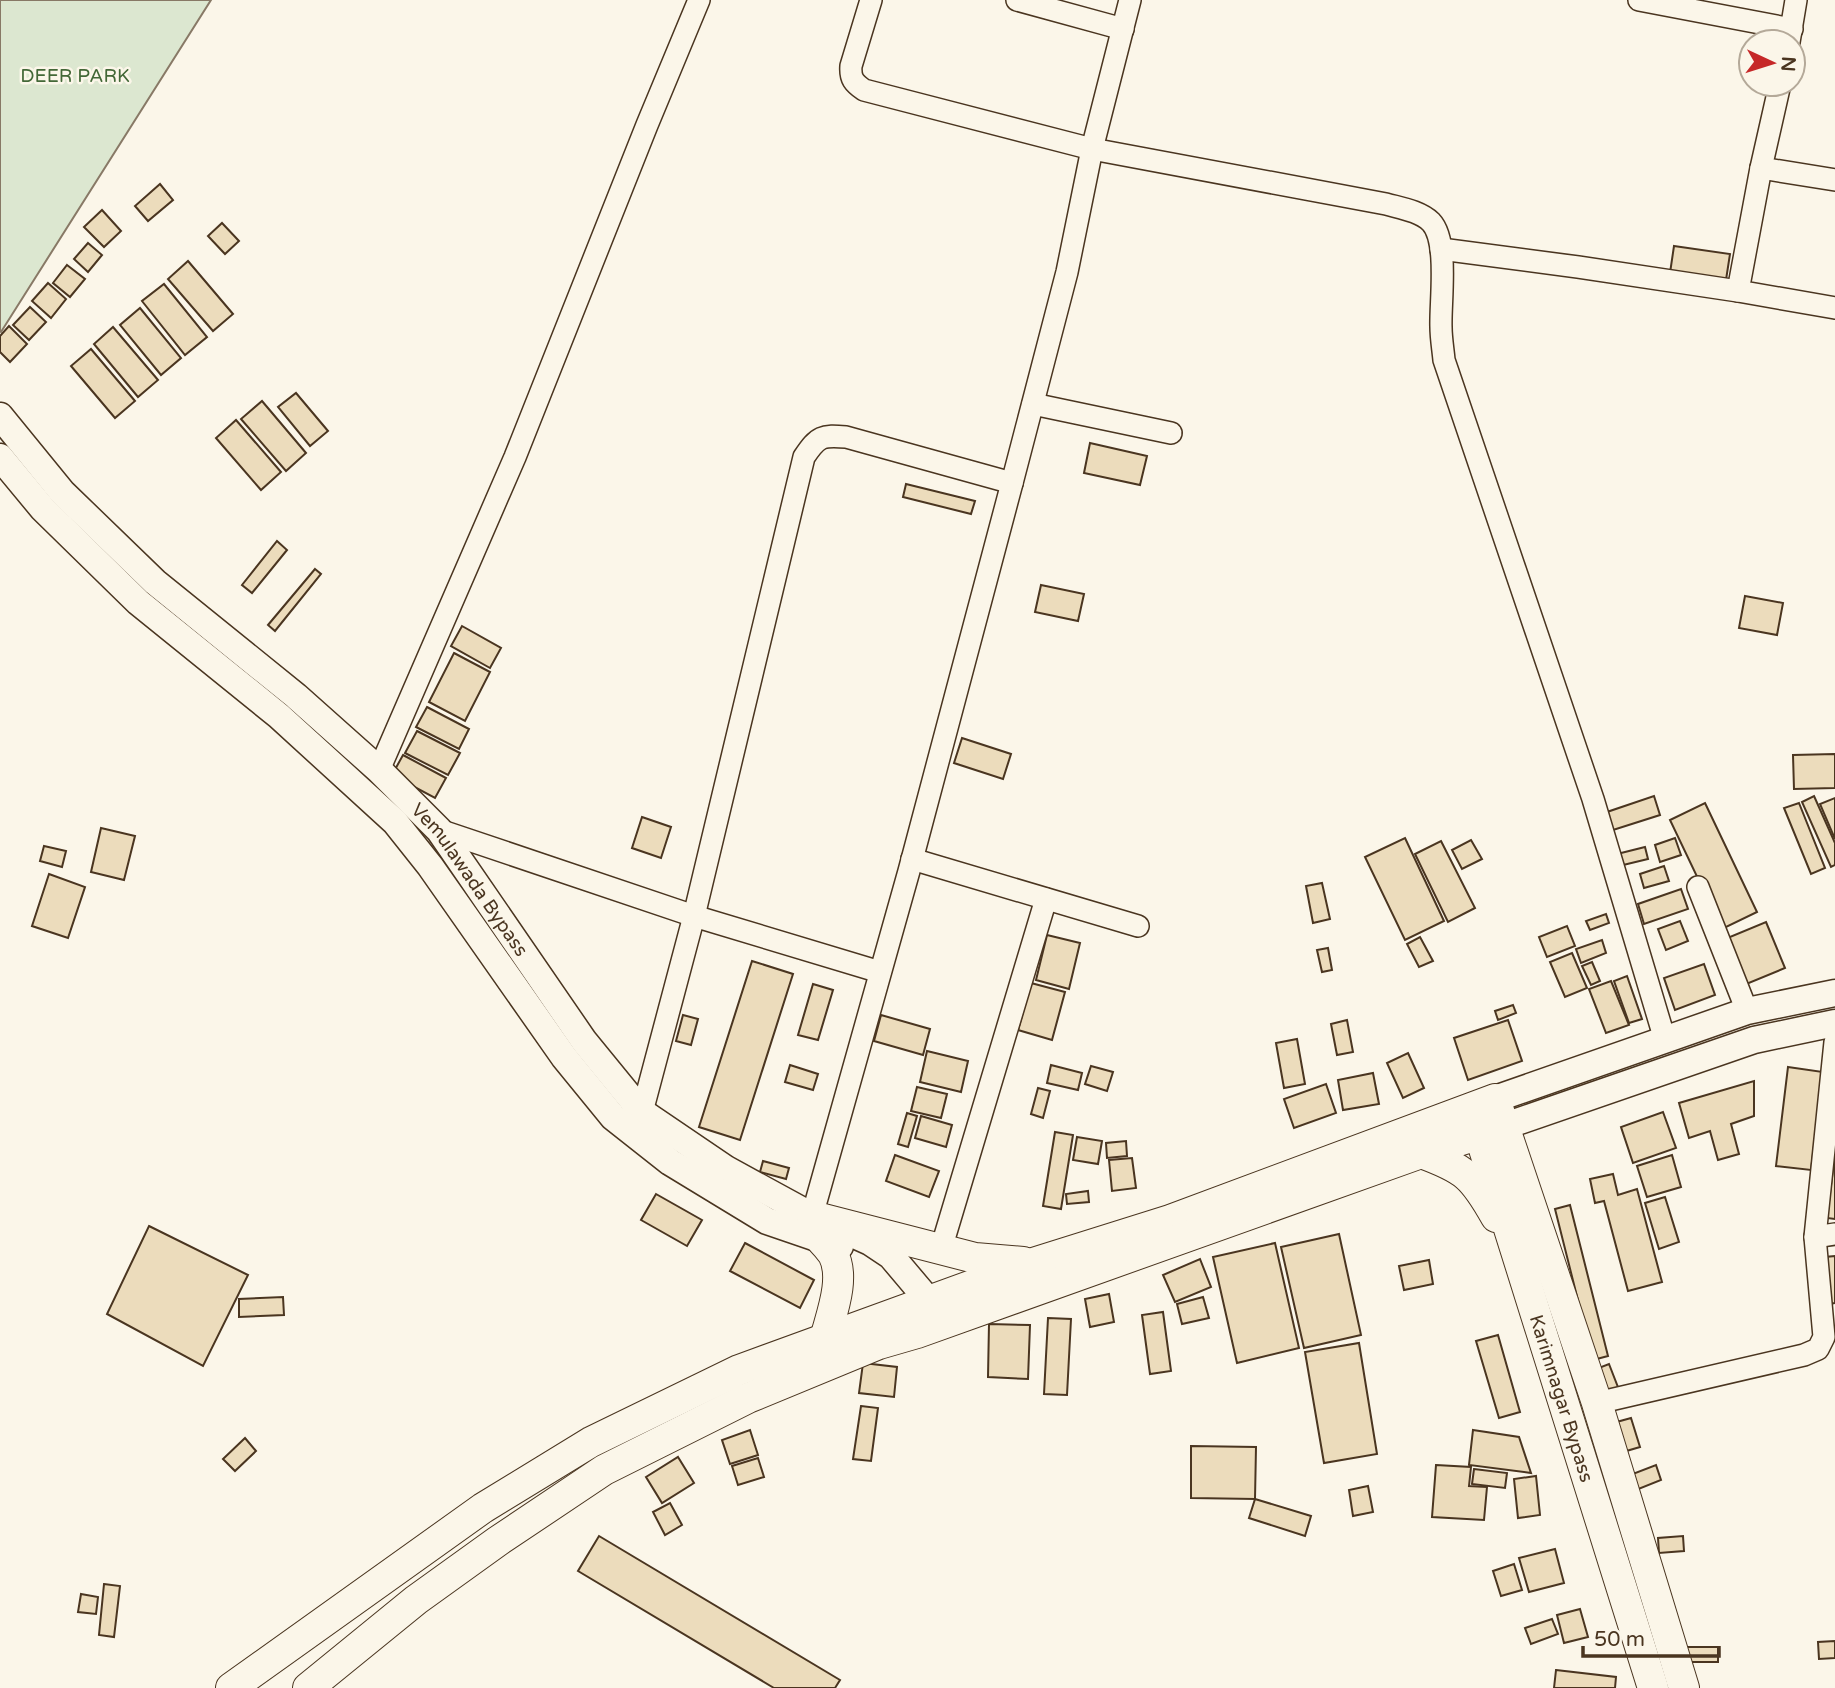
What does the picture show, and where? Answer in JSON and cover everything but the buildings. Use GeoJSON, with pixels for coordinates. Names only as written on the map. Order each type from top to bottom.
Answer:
{"type":"FeatureCollection","features":[{"type":"Feature","properties":{"kind":"highway"},"geometry":{"type":"LineString","coordinates":[[231,1688],[483,1508],[591,1442],[738,1370],[825,1339],[923,1317],[1421,1153],[1488,1116]]}},
{"type":"Feature","properties":{"kind":"highway"},"geometry":{"type":"LineString","coordinates":[[308,1688],[416,1600],[604,1470],[748,1398],[878,1344],[923,1317],[1033,1263],[1488,1116]]}},
{"type":"Feature","properties":{"kind":"highway","name":"Karimnagar Bypass"},"geometry":{"type":"LineString","coordinates":[[1488,1116],[1521,1264],[1653,1688]]}},
{"type":"Feature","properties":{"kind":"highway","name":"Karimnagar Bypass"},"geometry":{"type":"LineString","coordinates":[[1488,1116],[1597,1403],[1684,1688]]}},
{"type":"Feature","properties":{"kind":"highway"},"geometry":{"type":"LineString","coordinates":[[1421,1153],[1453,1165],[1467,1175],[1485,1199],[1521,1264]]}},
{"type":"Feature","properties":{"kind":"highway"},"geometry":{"type":"LineString","coordinates":[[817,1228],[941,1249],[975,1258],[1033,1263]]}},
{"type":"Feature","properties":{"kind":"highway"},"geometry":{"type":"LineString","coordinates":[[817,1228],[837,1265],[835,1296],[825,1339]]}},
{"type":"Feature","properties":{"kind":"main road","name":"Vemulawada Bypass"},"geometry":{"type":"LineString","coordinates":[[0,416],[62,492],[155,582],[296,696],[379,770],[439,830],[584,1041],[642,1112],[817,1228],[881,1265],[900,1285],[923,1317]]}},
{"type":"Feature","properties":{"kind":"main road","name":"Vemulawada Bypass"},"geometry":{"type":"LineString","coordinates":[[0,457],[43,509],[138,601],[279,716],[395,822],[430,866],[564,1056],[614,1117],[670,1162],[767,1221],[817,1228]]}},
{"type":"Feature","properties":{"kind":"main road"},"geometry":{"type":"LineString","coordinates":[[1488,1116],[1665,1040],[1746,1011],[1835,993]]}},
{"type":"Feature","properties":{"kind":"main road"},"geometry":{"type":"LineString","coordinates":[[1488,1116],[1755,1040],[1835,1023]]}},
{"type":"Feature","properties":{"kind":"street"},"geometry":{"type":"LineString","coordinates":[[379,770],[515,457],[699,0]]}},
{"type":"Feature","properties":{"kind":"street"},"geometry":{"type":"LineString","coordinates":[[871,0],[850,75],[864,90],[1092,149],[1386,204],[1423,216],[1431,222],[1436,229],[1441,249],[1441,329],[1444,360],[1593,799],[1665,1040]]}},
{"type":"Feature","properties":{"kind":"street"},"geometry":{"type":"LineString","coordinates":[[1017,0],[1123,29]]}},
{"type":"Feature","properties":{"kind":"street"},"geometry":{"type":"LineString","coordinates":[[817,1228],[880,972],[1067,272],[1092,149],[1130,0]]}},
{"type":"Feature","properties":{"kind":"street"},"geometry":{"type":"LineString","coordinates":[[1639,0],[1756,28]]}},
{"type":"Feature","properties":{"kind":"street"},"geometry":{"type":"LineString","coordinates":[[1791,28],[1796,0]]}},
{"type":"Feature","properties":{"kind":"street"},"geometry":{"type":"LineString","coordinates":[[1738,291],[1777,98]]}},
{"type":"Feature","properties":{"kind":"street"},"geometry":{"type":"LineString","coordinates":[[1761,168],[1835,180]]}},
{"type":"Feature","properties":{"kind":"street"},"geometry":{"type":"LineString","coordinates":[[1441,249],[1578,267],[1835,308]]}},
{"type":"Feature","properties":{"kind":"street"},"geometry":{"type":"LineString","coordinates":[[1033,404],[1171,433]]}},
{"type":"Feature","properties":{"kind":"street"},"geometry":{"type":"LineString","coordinates":[[642,1112],[694,916],[804,457],[815,441],[826,435],[846,437],[1012,483]]}},
{"type":"Feature","properties":{"kind":"street"},"geometry":{"type":"LineString","coordinates":[[439,830],[694,916],[880,972]]}},
{"type":"Feature","properties":{"kind":"street"},"geometry":{"type":"LineString","coordinates":[[912,859],[1138,926]]}},
{"type":"Feature","properties":{"kind":"street"},"geometry":{"type":"LineString","coordinates":[[1698,887],[1746,1011]]}},
{"type":"Feature","properties":{"kind":"street"},"geometry":{"type":"LineString","coordinates":[[941,1249],[1046,899]]}},
{"type":"Feature","properties":{"kind":"street"},"geometry":{"type":"LineString","coordinates":[[1597,1403],[1804,1356],[1818,1349],[1824,1337],[1825,1235],[1835,1042]]}},
{"type":"Feature","properties":{"kind":"green space","name":"DEER PARK"},"geometry":{"type":"Polygon","coordinates":[[[0,0],[211,0],[1,332],[0,331],[0,0]]]}}]}
